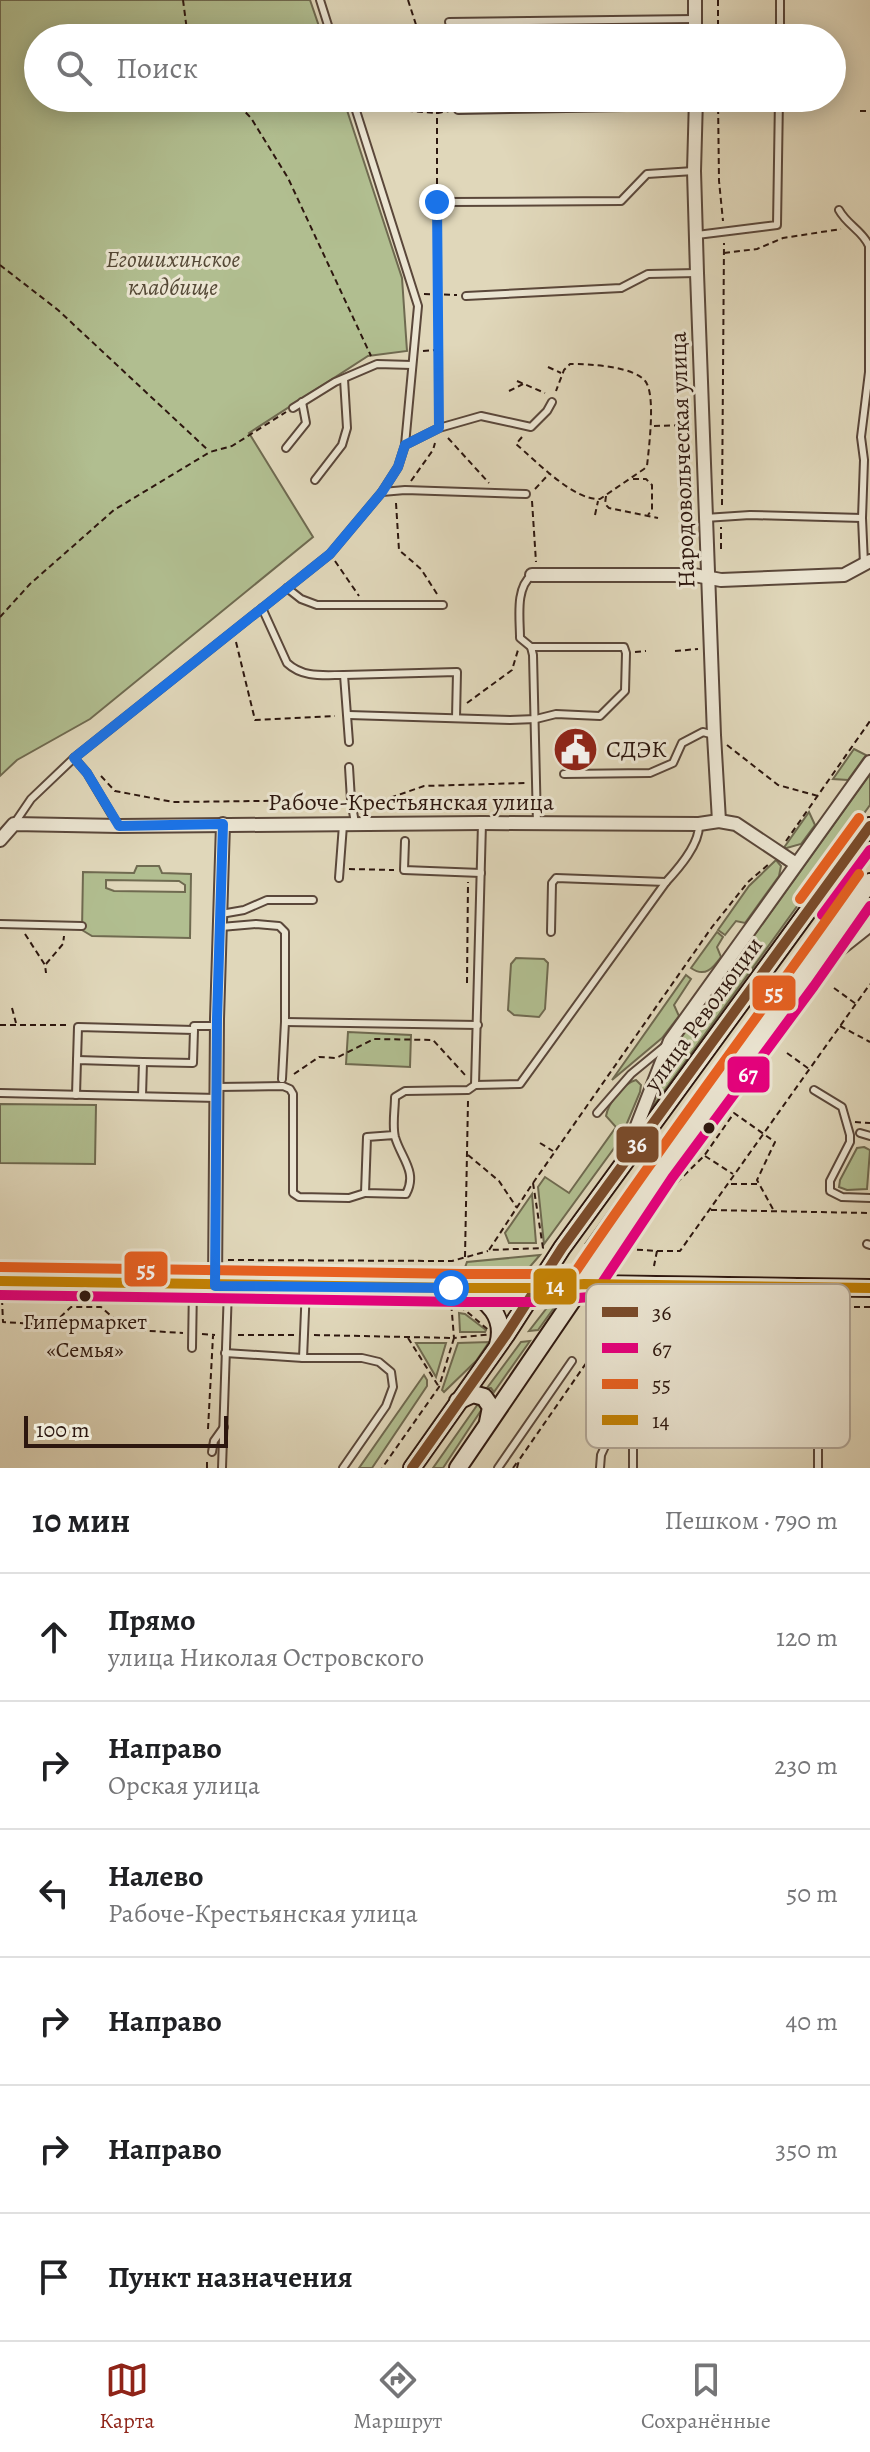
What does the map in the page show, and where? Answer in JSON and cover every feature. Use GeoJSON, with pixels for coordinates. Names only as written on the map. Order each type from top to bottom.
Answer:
{"type":"FeatureCollection","features":[{"type":"Feature","properties":{"kind":"main road","name":"улица Революции"},"geometry":{"type":"LineString","coordinates":[[412,1468],[562,1248],[870,826]]}},
{"type":"Feature","properties":{"kind":"main road"},"geometry":{"type":"LineString","coordinates":[[458,1468],[661,1170],[870,882]]}},
{"type":"Feature","properties":{"kind":"main road"},"geometry":{"type":"LineString","coordinates":[[0,1281],[463,1288],[536,1288],[584,1284]]}},
{"type":"Feature","properties":{"kind":"main road"},"geometry":{"type":"LineString","coordinates":[[850,1287],[870,1288]]}},
{"type":"Feature","properties":{"kind":"main road"},"geometry":{"type":"LineString","coordinates":[[463,1288],[489,1304],[496,1315],[501,1335],[497,1347]]}},
{"type":"Feature","properties":{"kind":"main road"},"geometry":{"type":"LineString","coordinates":[[458,1401],[473,1394],[484,1397],[491,1407],[488,1423]]}},
{"type":"Feature","properties":{"kind":"street"},"geometry":{"type":"LineString","coordinates":[[695,0],[695,24]]}},
{"type":"Feature","properties":{"kind":"street","name":"Народовольческая улица"},"geometry":{"type":"LineString","coordinates":[[696,112],[694,171],[705,518],[719,821]]}},
{"type":"Feature","properties":{"kind":"street"},"geometry":{"type":"LineString","coordinates":[[534,575],[694,575],[721,580],[844,575],[867,563]]}},
{"type":"Feature","properties":{"kind":"street"},"geometry":{"type":"LineString","coordinates":[[623,1164],[670,1041],[870,762]]}},
{"type":"Feature","properties":{"kind":"street"},"geometry":{"type":"LineString","coordinates":[[719,821],[736,824],[796,864]]}},
{"type":"Feature","properties":{"kind":"street","name":"Рабоче-Крестьянская улица"},"geometry":{"type":"LineString","coordinates":[[14,824],[699,824],[719,821]]}},
{"type":"Feature","properties":{"kind":"street"},"geometry":{"type":"LineString","coordinates":[[0,840],[14,824]]}},
{"type":"Feature","properties":{"kind":"street"},"geometry":{"type":"LineString","coordinates":[[221,1286],[216,1261],[217,1026],[223,824]]}},
{"type":"Feature","properties":{"kind":"street"},"geometry":{"type":"LineString","coordinates":[[803,978],[870,925]]}},
{"type":"Feature","properties":{"kind":"lane"},"geometry":{"type":"LineString","coordinates":[[320,0],[328,24]]}},
{"type":"Feature","properties":{"kind":"lane"},"geometry":{"type":"LineString","coordinates":[[780,0],[780,24]]}},
{"type":"Feature","properties":{"kind":"lane"},"geometry":{"type":"LineString","coordinates":[[449,22],[695,19]]}},
{"type":"Feature","properties":{"kind":"lane"},"geometry":{"type":"LineString","coordinates":[[14,824],[31,799],[74,758],[330,554],[382,492],[398,467],[405,445],[418,306],[356,112]]}},
{"type":"Feature","properties":{"kind":"lane"},"geometry":{"type":"LineString","coordinates":[[697,235],[777,225],[779,112]]}},
{"type":"Feature","properties":{"kind":"lane"},"geometry":{"type":"LineString","coordinates":[[446,202],[621,201],[647,174],[694,171]]}},
{"type":"Feature","properties":{"kind":"lane"},"geometry":{"type":"LineString","coordinates":[[839,210],[845,220],[865,236],[869,246],[869,372],[861,437],[864,460],[862,518],[867,563]]}},
{"type":"Feature","properties":{"kind":"lane"},"geometry":{"type":"LineString","coordinates":[[466,296],[621,288],[648,274],[697,273]]}},
{"type":"Feature","properties":{"kind":"lane"},"geometry":{"type":"LineString","coordinates":[[293,408],[335,382],[377,364],[412,365]]}},
{"type":"Feature","properties":{"kind":"lane"},"geometry":{"type":"LineString","coordinates":[[315,480],[342,445],[347,428],[344,379]]}},
{"type":"Feature","properties":{"kind":"lane"},"geometry":{"type":"LineString","coordinates":[[286,448],[306,423],[302,402]]}},
{"type":"Feature","properties":{"kind":"lane"},"geometry":{"type":"LineString","coordinates":[[405,445],[439,428],[481,416],[531,427],[552,402]]}},
{"type":"Feature","properties":{"kind":"lane"},"geometry":{"type":"LineString","coordinates":[[382,492],[526,494]]}},
{"type":"Feature","properties":{"kind":"lane"},"geometry":{"type":"LineString","coordinates":[[705,518],[750,515],[862,518]]}},
{"type":"Feature","properties":{"kind":"lane"},"geometry":{"type":"LineString","coordinates":[[349,715],[536,719],[556,714],[600,716],[625,691],[624,647],[531,647],[520,638],[521,589],[525,581],[534,575]]}},
{"type":"Feature","properties":{"kind":"lane"},"geometry":{"type":"LineString","coordinates":[[287,588],[301,599],[317,605],[443,605]]}},
{"type":"Feature","properties":{"kind":"lane"},"geometry":{"type":"LineString","coordinates":[[262,608],[287,663],[294,670],[307,675],[457,672],[456,718]]}},
{"type":"Feature","properties":{"kind":"lane"},"geometry":{"type":"LineString","coordinates":[[531,647],[536,719],[537,824]]}},
{"type":"Feature","properties":{"kind":"lane"},"geometry":{"type":"LineString","coordinates":[[344,675],[349,742]]}},
{"type":"Feature","properties":{"kind":"lane"},"geometry":{"type":"LineString","coordinates":[[564,774],[650,773],[673,763],[682,743],[703,732],[714,735]]}},
{"type":"Feature","properties":{"kind":"lane"},"geometry":{"type":"LineString","coordinates":[[74,758],[87,773],[119,826]]}},
{"type":"Feature","properties":{"kind":"lane"},"geometry":{"type":"LineString","coordinates":[[339,878],[349,825],[349,767]]}},
{"type":"Feature","properties":{"kind":"lane"},"geometry":{"type":"LineString","coordinates":[[475,1085],[482,823]]}},
{"type":"Feature","properties":{"kind":"lane"},"geometry":{"type":"LineString","coordinates":[[0,1093],[142,1096],[283,1086],[293,1094],[293,1193],[299,1197],[349,1198],[365,1193],[406,1194],[411,1176],[394,1135],[395,1097],[405,1091],[468,1090],[475,1085],[520,1084],[679,868],[700,832],[699,824]]}},
{"type":"Feature","properties":{"kind":"lane"},"geometry":{"type":"LineString","coordinates":[[405,841],[404,870],[481,873]]}},
{"type":"Feature","properties":{"kind":"lane"},"geometry":{"type":"LineString","coordinates":[[551,932],[552,883],[556,878],[666,882]]}},
{"type":"Feature","properties":{"kind":"lane"},"geometry":{"type":"LineString","coordinates":[[221,920],[267,900],[313,900]]}},
{"type":"Feature","properties":{"kind":"lane"},"geometry":{"type":"LineString","coordinates":[[221,920],[279,926],[285,932],[282,1079]]}},
{"type":"Feature","properties":{"kind":"lane"},"geometry":{"type":"LineString","coordinates":[[0,924],[82,926]]}},
{"type":"Feature","properties":{"kind":"lane"},"geometry":{"type":"LineString","coordinates":[[285,1022],[478,1025]]}},
{"type":"Feature","properties":{"kind":"lane"},"geometry":{"type":"LineString","coordinates":[[194,1026],[217,1026]]}},
{"type":"Feature","properties":{"kind":"lane"},"geometry":{"type":"LineString","coordinates":[[76,1095],[77,1060],[78,1027],[194,1030],[193,1063],[77,1060]]}},
{"type":"Feature","properties":{"kind":"lane"},"geometry":{"type":"LineString","coordinates":[[597,1113],[631,1074],[670,1041]]}},
{"type":"Feature","properties":{"kind":"lane"},"geometry":{"type":"LineString","coordinates":[[142,1096],[143,1062]]}},
{"type":"Feature","properties":{"kind":"lane"},"geometry":{"type":"LineString","coordinates":[[814,1090],[842,1107],[850,1135],[850,1142],[830,1181],[830,1191],[842,1197],[870,1198]]}},
{"type":"Feature","properties":{"kind":"lane"},"geometry":{"type":"LineString","coordinates":[[860,1133],[870,1136]]}},
{"type":"Feature","properties":{"kind":"lane"},"geometry":{"type":"LineString","coordinates":[[365,1193],[367,1137],[394,1135]]}},
{"type":"Feature","properties":{"kind":"lane"},"geometry":{"type":"LineString","coordinates":[[192,1348],[193,1286]]}},
{"type":"Feature","properties":{"kind":"lane"},"geometry":{"type":"LineString","coordinates":[[221,1286],[226,1335],[222,1468]]}},
{"type":"Feature","properties":{"kind":"lane"},"geometry":{"type":"LineString","coordinates":[[303,1358],[306,1287]]}},
{"type":"Feature","properties":{"kind":"lane"},"geometry":{"type":"LineString","coordinates":[[225,1353],[362,1358],[379,1362],[391,1372],[393,1387],[386,1406],[343,1468]]}},
{"type":"Feature","properties":{"kind":"lane"},"geometry":{"type":"LineString","coordinates":[[498,1468],[572,1361]]}},
{"type":"Feature","properties":{"kind":"lane"},"geometry":{"type":"LineString","coordinates":[[209,1453],[224,1427]]}},
{"type":"Feature","properties":{"kind":"lane"},"geometry":{"type":"LineString","coordinates":[[600,1468],[604,1448]]}},
{"type":"Feature","properties":{"kind":"path"},"geometry":{"type":"LineString","coordinates":[[183,0],[186,24]]}},
{"type":"Feature","properties":{"kind":"path"},"geometry":{"type":"LineString","coordinates":[[408,0],[416,24]]}},
{"type":"Feature","properties":{"kind":"path"},"geometry":{"type":"LineString","coordinates":[[718,0],[718,24]]}},
{"type":"Feature","properties":{"kind":"path"},"geometry":{"type":"LineString","coordinates":[[860,111],[870,111]]}},
{"type":"Feature","properties":{"kind":"path"},"geometry":{"type":"LineString","coordinates":[[245,112],[288,178],[377,364]]}},
{"type":"Feature","properties":{"kind":"path"},"geometry":{"type":"LineString","coordinates":[[424,112],[445,112]]}},
{"type":"Feature","properties":{"kind":"path"},"geometry":{"type":"LineString","coordinates":[[718,112],[719,181],[724,232],[721,548]]}},
{"type":"Feature","properties":{"kind":"path"},"geometry":{"type":"LineString","coordinates":[[405,490],[433,450],[439,428],[438,113]]}},
{"type":"Feature","properties":{"kind":"path"},"geometry":{"type":"LineString","coordinates":[[724,253],[757,249],[783,238],[829,231]]}},
{"type":"Feature","properties":{"kind":"path"},"geometry":{"type":"LineString","coordinates":[[0,265],[58,310],[210,452]]}},
{"type":"Feature","properties":{"kind":"path"},"geometry":{"type":"LineString","coordinates":[[414,294],[466,296]]}},
{"type":"Feature","properties":{"kind":"path"},"geometry":{"type":"LineString","coordinates":[[413,352],[437,350]]}},
{"type":"Feature","properties":{"kind":"path"},"geometry":{"type":"LineString","coordinates":[[517,381],[554,396],[562,373],[570,364],[602,364],[643,379],[648,385],[651,426],[647,466],[598,500],[595,515]]}},
{"type":"Feature","properties":{"kind":"path"},"geometry":{"type":"LineString","coordinates":[[548,367],[562,373]]}},
{"type":"Feature","properties":{"kind":"path"},"geometry":{"type":"LineString","coordinates":[[509,391],[525,384]]}},
{"type":"Feature","properties":{"kind":"path"},"geometry":{"type":"LineString","coordinates":[[0,617],[30,584],[114,510],[210,452],[232,446],[293,408]]}},
{"type":"Feature","properties":{"kind":"path"},"geometry":{"type":"LineString","coordinates":[[651,426],[689,426]]}},
{"type":"Feature","properties":{"kind":"path"},"geometry":{"type":"LineString","coordinates":[[531,427],[516,444],[562,483],[598,500]]}},
{"type":"Feature","properties":{"kind":"path"},"geometry":{"type":"LineString","coordinates":[[439,428],[499,493]]}},
{"type":"Feature","properties":{"kind":"path"},"geometry":{"type":"LineString","coordinates":[[535,489],[550,473]]}},
{"type":"Feature","properties":{"kind":"path"},"geometry":{"type":"LineString","coordinates":[[632,479],[646,479],[652,485],[652,510],[647,515]]}},
{"type":"Feature","properties":{"kind":"path"},"geometry":{"type":"LineString","coordinates":[[395,490],[399,550],[421,569],[443,605]]}},
{"type":"Feature","properties":{"kind":"path"},"geometry":{"type":"LineString","coordinates":[[526,494],[534,503],[534,575]]}},
{"type":"Feature","properties":{"kind":"path"},"geometry":{"type":"LineString","coordinates":[[607,494],[605,504],[609,508],[658,518]]}},
{"type":"Feature","properties":{"kind":"path"},"geometry":{"type":"LineString","coordinates":[[330,554],[365,605]]}},
{"type":"Feature","properties":{"kind":"path"},"geometry":{"type":"LineString","coordinates":[[234,632],[255,720],[349,715]]}},
{"type":"Feature","properties":{"kind":"path"},"geometry":{"type":"LineString","coordinates":[[675,651],[712,648]]}},
{"type":"Feature","properties":{"kind":"path"},"geometry":{"type":"LineString","coordinates":[[456,718],[462,707],[512,670],[518,650]]}},
{"type":"Feature","properties":{"kind":"path"},"geometry":{"type":"LineString","coordinates":[[784,845],[870,721]]}},
{"type":"Feature","properties":{"kind":"path"},"geometry":{"type":"LineString","coordinates":[[714,735],[778,785],[818,796]]}},
{"type":"Feature","properties":{"kind":"path"},"geometry":{"type":"LineString","coordinates":[[95,769],[115,791],[173,802],[381,801],[424,786],[537,783]]}},
{"type":"Feature","properties":{"kind":"path"},"geometry":{"type":"LineString","coordinates":[[489,1250],[712,927],[748,882],[775,859]]}},
{"type":"Feature","properties":{"kind":"path"},"geometry":{"type":"LineString","coordinates":[[340,869],[404,870]]}},
{"type":"Feature","properties":{"kind":"path"},"geometry":{"type":"LineString","coordinates":[[19,926],[45,965],[46,973]]}},
{"type":"Feature","properties":{"kind":"path"},"geometry":{"type":"LineString","coordinates":[[45,965],[63,944],[65,926]]}},
{"type":"Feature","properties":{"kind":"path"},"geometry":{"type":"LineString","coordinates":[[627,1249],[680,1251],[870,984]]}},
{"type":"Feature","properties":{"kind":"path"},"geometry":{"type":"LineString","coordinates":[[834,988],[856,1004]]}},
{"type":"Feature","properties":{"kind":"path"},"geometry":{"type":"LineString","coordinates":[[12,1008],[16,1025]]}},
{"type":"Feature","properties":{"kind":"path"},"geometry":{"type":"LineString","coordinates":[[840,1026],[870,1042]]}},
{"type":"Feature","properties":{"kind":"path"},"geometry":{"type":"LineString","coordinates":[[282,1079],[319,1057],[336,1058],[374,1039],[433,1040],[467,1077]]}},
{"type":"Feature","properties":{"kind":"path"},"geometry":{"type":"LineString","coordinates":[[787,1053],[810,1070]]}},
{"type":"Feature","properties":{"kind":"path"},"geometry":{"type":"LineString","coordinates":[[635,1237],[667,1192],[704,1156],[734,1113],[775,1142],[758,1173],[758,1184],[774,1211]]}},
{"type":"Feature","properties":{"kind":"path"},"geometry":{"type":"LineString","coordinates":[[540,1143],[555,1152]]}},
{"type":"Feature","properties":{"kind":"path"},"geometry":{"type":"LineString","coordinates":[[468,1155],[499,1181],[518,1209]]}},
{"type":"Feature","properties":{"kind":"path"},"geometry":{"type":"LineString","coordinates":[[704,1156],[734,1175]]}},
{"type":"Feature","properties":{"kind":"path"},"geometry":{"type":"LineString","coordinates":[[216,1261],[452,1261],[489,1250],[543,1248],[533,1183]]}},
{"type":"Feature","properties":{"kind":"path"},"geometry":{"type":"LineString","coordinates":[[728,1184],[758,1184]]}},
{"type":"Feature","properties":{"kind":"path"},"geometry":{"type":"LineString","coordinates":[[710,1210],[870,1213]]}},
{"type":"Feature","properties":{"kind":"path"},"geometry":{"type":"LineString","coordinates":[[465,1236],[465,1257]]}},
{"type":"Feature","properties":{"kind":"path"},"geometry":{"type":"LineString","coordinates":[[654,1266],[657,1251]]}},
{"type":"Feature","properties":{"kind":"path"},"geometry":{"type":"LineString","coordinates":[[2,1299],[3,1322],[213,1335],[454,1338],[493,1334],[451,1301],[454,1338],[439,1387],[382,1468]]}},
{"type":"Feature","properties":{"kind":"path"},"geometry":{"type":"LineString","coordinates":[[53,1324],[71,1307],[101,1307],[127,1330]]}},
{"type":"Feature","properties":{"kind":"path"},"geometry":{"type":"LineString","coordinates":[[208,1439],[213,1335]]}},
{"type":"Feature","properties":{"kind":"path"},"geometry":{"type":"LineString","coordinates":[[407,1337],[439,1387]]}},
{"type":"Feature","properties":{"kind":"path"},"geometry":{"type":"LineString","coordinates":[[515,1468],[586,1363]]}},
{"type":"Feature","properties":{"kind":"path"},"geometry":{"type":"LineString","coordinates":[[207,1468],[209,1453]]}},
{"type":"Feature","properties":{"kind":"green space","name":"Егошихинское кладбище"},"geometry":{"type":"Polygon","coordinates":[[[0,0],[310,0],[318,24],[24,24],[24,112],[348,112],[402,278],[407,351],[368,356],[249,433],[313,537],[90,719],[17,760],[0,776],[0,0]]]}},
{"type":"Feature","properties":{"kind":"green space"},"geometry":{"type":"Polygon","coordinates":[[[854,749],[866,755],[848,780],[833,779],[854,749]]]}},
{"type":"Feature","properties":{"kind":"green space"},"geometry":{"type":"Polygon","coordinates":[[[870,774],[870,805],[646,1116],[679,1040],[870,774]]]}},
{"type":"Feature","properties":{"kind":"green space"},"geometry":{"type":"Polygon","coordinates":[[[809,812],[815,825],[801,844],[783,849],[809,812]]]}},
{"type":"Feature","properties":{"kind":"green space"},"geometry":{"type":"Polygon","coordinates":[[[870,849],[870,860],[597,1243],[586,1243],[870,849]]]}},
{"type":"Feature","properties":{"kind":"green space"},"geometry":{"type":"Polygon","coordinates":[[[776,860],[781,866],[779,876],[745,923],[736,921],[725,935],[718,930],[749,886],[776,860]]]}},
{"type":"Feature","properties":{"kind":"green space"},"geometry":{"type":"Polygon","coordinates":[[[137,866],[159,866],[162,873],[191,874],[190,938],[92,936],[82,930],[83,872],[134,873],[137,866]],[[106,880],[106,888],[114,891],[185,892],[185,885],[179,881],[106,880]]]}},
{"type":"Feature","properties":{"kind":"green space"},"geometry":{"type":"Polygon","coordinates":[[[717,932],[723,937],[717,947],[721,957],[705,972],[691,968],[717,932]]]}},
{"type":"Feature","properties":{"kind":"green space"},"geometry":{"type":"Polygon","coordinates":[[[516,958],[544,959],[548,963],[545,1009],[539,1017],[514,1015],[508,1010],[511,964],[516,958]]]}},
{"type":"Feature","properties":{"kind":"green space"},"geometry":{"type":"Polygon","coordinates":[[[686,975],[691,979],[674,1005],[679,1016],[662,1038],[612,1080],[686,975]]]}},
{"type":"Feature","properties":{"kind":"green space"},"geometry":{"type":"Polygon","coordinates":[[[348,1032],[411,1035],[410,1067],[346,1064],[348,1032]]]}},
{"type":"Feature","properties":{"kind":"green space"},"geometry":{"type":"Polygon","coordinates":[[[636,1080],[641,1085],[640,1092],[620,1140],[544,1244],[538,1187],[545,1177],[569,1193],[616,1127],[606,1116],[613,1100],[626,1085],[636,1080]]]}},
{"type":"Feature","properties":{"kind":"green space"},"geometry":{"type":"Polygon","coordinates":[[[0,1104],[96,1105],[95,1164],[0,1163],[0,1104]]]}},
{"type":"Feature","properties":{"kind":"green space"},"geometry":{"type":"Polygon","coordinates":[[[857,1148],[870,1150],[867,1189],[847,1190],[839,1187],[857,1148]]]}},
{"type":"Feature","properties":{"kind":"green space"},"geometry":{"type":"Polygon","coordinates":[[[532,1194],[536,1243],[509,1243],[505,1233],[532,1194]]]}},
{"type":"Feature","properties":{"kind":"green space"},"geometry":{"type":"Polygon","coordinates":[[[540,1255],[528,1269],[520,1272],[463,1273],[467,1262],[540,1255]]]}},
{"type":"Feature","properties":{"kind":"green space"},"geometry":{"type":"Polygon","coordinates":[[[553,1300],[557,1302],[556,1305],[538,1330],[529,1331],[553,1300]]]}},
{"type":"Feature","properties":{"kind":"green space"},"geometry":{"type":"Polygon","coordinates":[[[459,1313],[465,1314],[485,1332],[460,1332],[459,1313]]]}},
{"type":"Feature","properties":{"kind":"green space"},"geometry":{"type":"Polygon","coordinates":[[[530,1341],[494,1392],[487,1388],[521,1342],[530,1341]]]}},
{"type":"Feature","properties":{"kind":"green space"},"geometry":{"type":"Polygon","coordinates":[[[489,1342],[476,1361],[444,1392],[442,1390],[458,1343],[489,1342]]]}},
{"type":"Feature","properties":{"kind":"green space"},"geometry":{"type":"Polygon","coordinates":[[[416,1343],[446,1343],[436,1377],[416,1343]]]}},
{"type":"Feature","properties":{"kind":"green space"},"geometry":{"type":"Polygon","coordinates":[[[424,1375],[427,1386],[372,1468],[359,1468],[424,1375]]]}},
{"type":"Feature","properties":{"kind":"green space"},"geometry":{"type":"Polygon","coordinates":[[[478,1404],[482,1409],[443,1468],[433,1468],[478,1404]]]}},
{"type":"Feature","properties":{"kind":"transit line","name":"55"},"geometry":{"type":"LineString","coordinates":[[800,899],[859,818]]}},
{"type":"Feature","properties":{"kind":"transit line","name":"36"},"geometry":{"type":"LineString","coordinates":[[412,1468],[506,1335],[562,1248],[870,826]]}},
{"type":"Feature","properties":{"kind":"transit line","name":"67"},"geometry":{"type":"LineString","coordinates":[[822,915],[870,850]]}},
{"type":"Feature","properties":{"kind":"transit line","name":"55"},"geometry":{"type":"LineString","coordinates":[[0,1267],[463,1274],[576,1271],[859,874]]}},
{"type":"Feature","properties":{"kind":"transit line","name":"67"},"geometry":{"type":"LineString","coordinates":[[601,1284],[672,1178],[870,906]]}},
{"type":"Feature","properties":{"kind":"transit line","name":"14"},"geometry":{"type":"LineString","coordinates":[[0,1281],[463,1288],[586,1284]]}},
{"type":"Feature","properties":{"kind":"transit line","name":"14"},"geometry":{"type":"LineString","coordinates":[[850,1288],[870,1288]]}},
{"type":"Feature","properties":{"kind":"transit line","name":"67"},"geometry":{"type":"LineString","coordinates":[[0,1295],[463,1302],[536,1302],[586,1297]]}},
{"type":"Feature","properties":{"kind":"place","name":"СДЭК"},"geometry":{"type":"Point","coordinates":[575,749]}},
{"type":"Feature","properties":{"kind":"place","name":"Гипермаркет «Семья»"},"geometry":{"type":"Point","coordinates":[85,1296]}},
{"type":"Feature","properties":{"kind":"route"},"geometry":{"type":"LineString","coordinates":[[437,202],[439,428],[405,445],[398,467],[382,492],[330,554],[74,758],[87,773],[119,826],[223,824],[217,1019],[215,1286],[451,1288]]}}]}
